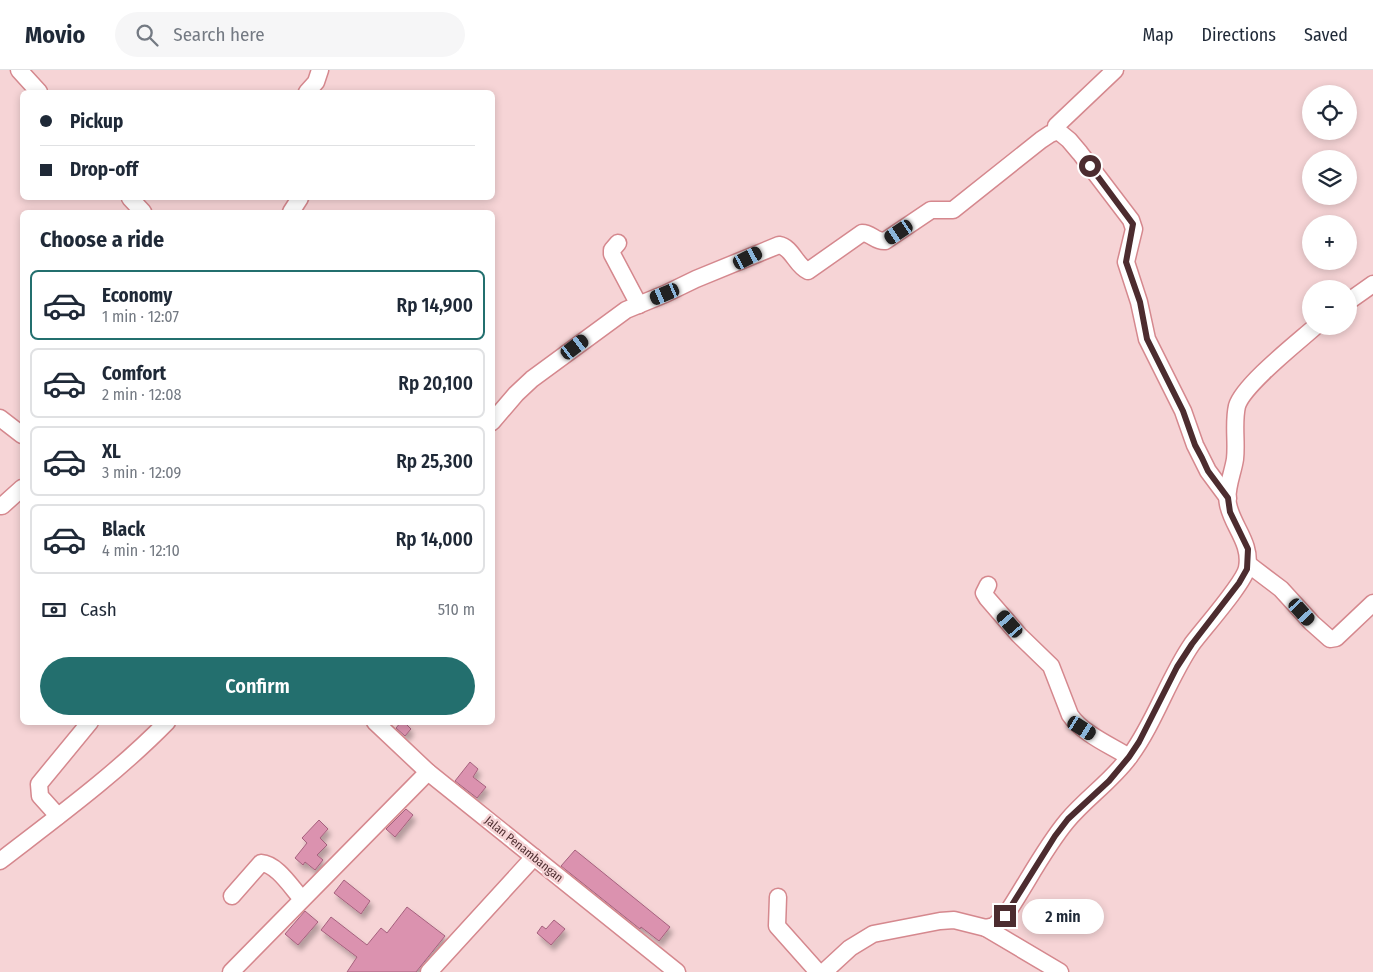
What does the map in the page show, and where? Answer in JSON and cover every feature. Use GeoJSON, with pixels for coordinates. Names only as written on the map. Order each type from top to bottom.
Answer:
{"type":"FeatureCollection","features":[{"type":"Feature","properties":{"kind":"street"},"geometry":{"type":"LineString","coordinates":[[19,70],[37,90]]}},
{"type":"Feature","properties":{"kind":"street"},"geometry":{"type":"LineString","coordinates":[[309,90],[320,75],[320,70]]}},
{"type":"Feature","properties":{"kind":"street"},"geometry":{"type":"LineString","coordinates":[[1116,70],[1056,126],[1056,130],[1080,152],[1132,220],[1134,228],[1126,262],[1140,302],[1147,339],[1183,411],[1195,445],[1208,471],[1228,498]]}},
{"type":"Feature","properties":{"kind":"street"},"geometry":{"type":"LineString","coordinates":[[495,415],[532,379],[626,310],[779,245],[785,246],[800,266],[808,270],[862,233],[879,241],[885,241],[931,210],[953,210],[1041,140],[1058,131]]}},
{"type":"Feature","properties":{"kind":"street"},"geometry":{"type":"LineString","coordinates":[[132,200],[141,210]]}},
{"type":"Feature","properties":{"kind":"street"},"geometry":{"type":"LineString","coordinates":[[618,243],[612,250],[612,254],[639,305]]}},
{"type":"Feature","properties":{"kind":"street"},"geometry":{"type":"LineString","coordinates":[[1357,295],[1373,284]]}},
{"type":"Feature","properties":{"kind":"street"},"geometry":{"type":"LineString","coordinates":[[986,928],[994,926],[1005,916],[1055,836],[1068,819],[1109,781],[1129,757],[1139,742],[1177,667],[1192,644],[1239,583],[1247,569],[1248,549],[1230,512],[1228,498],[1235,458],[1237,406],[1241,398],[1273,363],[1306,335]]}},
{"type":"Feature","properties":{"kind":"street"},"geometry":{"type":"LineString","coordinates":[[0,418],[20,433]]}},
{"type":"Feature","properties":{"kind":"street"},"geometry":{"type":"LineString","coordinates":[[0,506],[20,490]]}},
{"type":"Feature","properties":{"kind":"street"},"geometry":{"type":"LineString","coordinates":[[1248,564],[1282,589],[1330,640],[1336,638],[1373,603]]}},
{"type":"Feature","properties":{"kind":"street"},"geometry":{"type":"LineString","coordinates":[[988,585],[984,593],[987,598],[1019,635],[1051,666],[1073,720],[1082,728],[1129,757]]}},
{"type":"Feature","properties":{"kind":"street"},"geometry":{"type":"LineString","coordinates":[[58,816],[40,796],[39,784],[88,725]]}},
{"type":"Feature","properties":{"kind":"street"},"geometry":{"type":"LineString","coordinates":[[0,861],[106,779],[164,725]]}},
{"type":"Feature","properties":{"kind":"street","name":"Jalan Penambangan"},"geometry":{"type":"LineString","coordinates":[[377,725],[428,772],[677,972]]}},
{"type":"Feature","properties":{"kind":"street"},"geometry":{"type":"LineString","coordinates":[[231,972],[428,772]]}},
{"type":"Feature","properties":{"kind":"street"},"geometry":{"type":"LineString","coordinates":[[429,972],[534,857]]}},
{"type":"Feature","properties":{"kind":"street"},"geometry":{"type":"LineString","coordinates":[[232,896],[261,863],[268,863],[275,868],[302,899]]}},
{"type":"Feature","properties":{"kind":"street"},"geometry":{"type":"LineString","coordinates":[[778,897],[777,926],[818,972]]}},
{"type":"Feature","properties":{"kind":"street"},"geometry":{"type":"LineString","coordinates":[[824,972],[850,948],[873,934],[954,920],[986,928],[1060,972]]}},
{"type":"Feature","properties":{"kind":"building"},"geometry":{"type":"Polygon","coordinates":[[[398,725],[407,725],[411,729],[405,736],[396,728],[398,725]]]}},
{"type":"Feature","properties":{"kind":"building"},"geometry":{"type":"Polygon","coordinates":[[[470,762],[478,769],[473,777],[486,787],[477,798],[455,781],[470,762]]]}},
{"type":"Feature","properties":{"kind":"building"},"geometry":{"type":"Polygon","coordinates":[[[406,809],[413,815],[395,837],[386,829],[406,809]]]}},
{"type":"Feature","properties":{"kind":"building"},"geometry":{"type":"Polygon","coordinates":[[[319,820],[328,829],[320,838],[327,845],[317,855],[323,860],[315,870],[305,862],[303,865],[295,858],[307,843],[302,838],[319,820]]]}},
{"type":"Feature","properties":{"kind":"building"},"geometry":{"type":"Polygon","coordinates":[[[575,850],[670,927],[659,941],[641,927],[640,929],[561,866],[575,850]]]}},
{"type":"Feature","properties":{"kind":"building"},"geometry":{"type":"Polygon","coordinates":[[[344,880],[370,901],[361,914],[334,893],[344,880]]]}},
{"type":"Feature","properties":{"kind":"building"},"geometry":{"type":"Polygon","coordinates":[[[407,907],[445,936],[416,972],[347,972],[357,957],[321,930],[331,917],[367,945],[381,928],[387,933],[407,907]]]}},
{"type":"Feature","properties":{"kind":"building"},"geometry":{"type":"Polygon","coordinates":[[[305,911],[318,922],[298,945],[285,934],[305,911]]]}},
{"type":"Feature","properties":{"kind":"building"},"geometry":{"type":"Polygon","coordinates":[[[554,920],[565,929],[551,945],[537,933],[542,926],[546,929],[554,920]]]}},
{"type":"Feature","properties":{"kind":"route"},"geometry":{"type":"LineString","coordinates":[[1005,916],[1055,836],[1068,819],[1109,781],[1129,757],[1139,742],[1177,667],[1192,644],[1239,583],[1247,569],[1248,549],[1230,512],[1228,498],[1208,471],[1195,445],[1183,411],[1147,339],[1140,302],[1126,262],[1134,228],[1132,220],[1090,166]]}}]}
